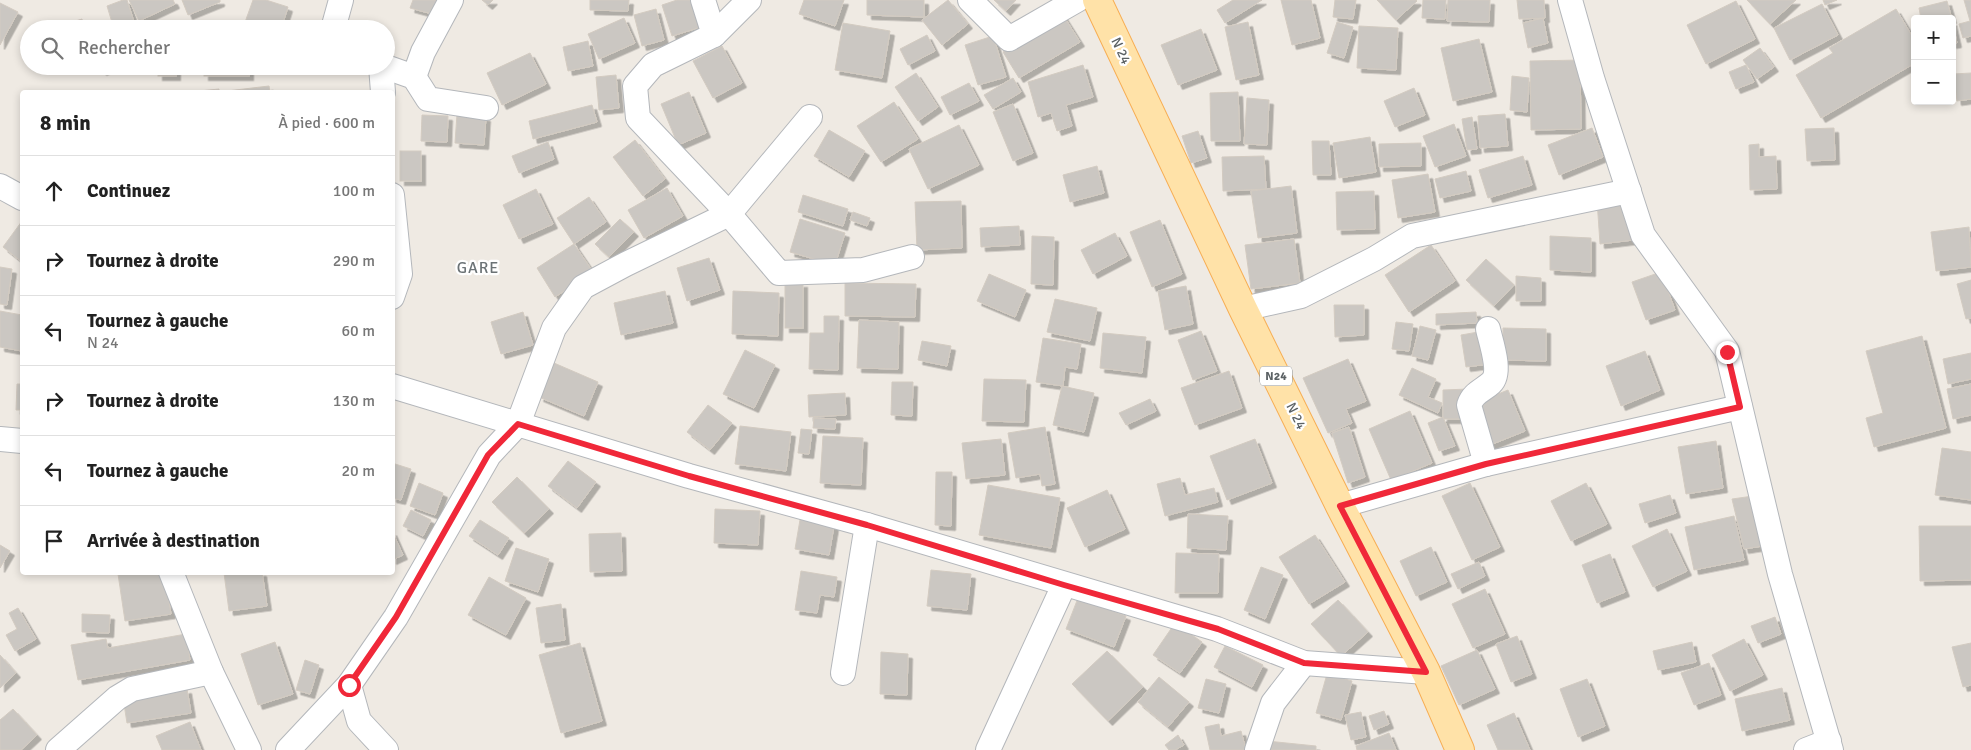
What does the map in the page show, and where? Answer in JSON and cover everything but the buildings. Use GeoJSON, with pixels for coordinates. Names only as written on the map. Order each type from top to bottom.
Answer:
{"type":"FeatureCollection","features":[{"type":"Feature","properties":{"kind":"main road","name":"N 24"},"geometry":{"type":"LineString","coordinates":[[1097,0],[1243,309],[1340,506],[1426,672],[1460,750]]}},
{"type":"Feature","properties":{"kind":"street"},"geometry":{"type":"LineString","coordinates":[[335,20],[341,0]]}},
{"type":"Feature","properties":{"kind":"street"},"geometry":{"type":"LineString","coordinates":[[414,77],[424,52],[451,0]]}},
{"type":"Feature","properties":{"kind":"street"},"geometry":{"type":"LineString","coordinates":[[703,0],[714,35]]}},
{"type":"Feature","properties":{"kind":"street"},"geometry":{"type":"LineString","coordinates":[[749,0],[714,35],[653,65],[635,86],[638,118],[729,214],[779,273],[863,270],[912,257]]}},
{"type":"Feature","properties":{"kind":"street"},"geometry":{"type":"LineString","coordinates":[[970,0],[1009,39],[1077,0]]}},
{"type":"Feature","properties":{"kind":"street"},"geometry":{"type":"LineString","coordinates":[[1570,0],[1592,78],[1643,235],[1727,352],[1780,574],[1830,745],[1806,750]]}},
{"type":"Feature","properties":{"kind":"street"},"geometry":{"type":"LineString","coordinates":[[395,70],[414,77],[428,99],[486,108]]}},
{"type":"Feature","properties":{"kind":"street"},"geometry":{"type":"LineString","coordinates":[[382,75],[383,90]]}},
{"type":"Feature","properties":{"kind":"street"},"geometry":{"type":"LineString","coordinates":[[288,750],[349,685],[396,617],[488,455],[518,424],[554,328],[583,287],[729,214],[810,117]]}},
{"type":"Feature","properties":{"kind":"street"},"geometry":{"type":"LineString","coordinates":[[0,186],[20,197]]}},
{"type":"Feature","properties":{"kind":"street"},"geometry":{"type":"LineString","coordinates":[[1243,309],[1301,296],[1374,260],[1412,236],[1629,191]]}},
{"type":"Feature","properties":{"kind":"street"},"geometry":{"type":"LineString","coordinates":[[395,225],[400,274],[395,288]]}},
{"type":"Feature","properties":{"kind":"street"},"geometry":{"type":"LineString","coordinates":[[1486,464],[1469,405],[1472,397],[1493,381],[1496,370],[1488,329]]}},
{"type":"Feature","properties":{"kind":"street"},"geometry":{"type":"LineString","coordinates":[[395,387],[689,476],[867,525],[1064,585],[1218,629],[1304,663],[1426,672]]}},
{"type":"Feature","properties":{"kind":"street"},"geometry":{"type":"LineString","coordinates":[[1340,506],[1486,464],[1740,407]]}},
{"type":"Feature","properties":{"kind":"street"},"geometry":{"type":"LineString","coordinates":[[0,438],[20,441]]}},
{"type":"Feature","properties":{"kind":"street"},"geometry":{"type":"LineString","coordinates":[[843,673],[867,525]]}},
{"type":"Feature","properties":{"kind":"street"},"geometry":{"type":"LineString","coordinates":[[172,575],[211,672],[248,750]]}},
{"type":"Feature","properties":{"kind":"street"},"geometry":{"type":"LineString","coordinates":[[988,750],[1064,585]]}},
{"type":"Feature","properties":{"kind":"street"},"geometry":{"type":"LineString","coordinates":[[1257,750],[1273,703],[1304,663]]}},
{"type":"Feature","properties":{"kind":"street"},"geometry":{"type":"LineString","coordinates":[[58,750],[117,698],[132,689],[211,672]]}},
{"type":"Feature","properties":{"kind":"street"},"geometry":{"type":"LineString","coordinates":[[349,685],[359,721],[386,750]]}},
{"type":"Feature","properties":{"kind":"district","name":"GARE"},"geometry":{"type":"Point","coordinates":[478,268]}},
{"type":"Feature","properties":{"kind":"route"},"geometry":{"type":"LineString","coordinates":[[349,685],[396,617],[488,455],[518,424],[689,476],[867,525],[1064,585],[1218,629],[1304,663],[1426,672],[1340,506],[1486,464],[1740,407],[1727,352]]}}]}
